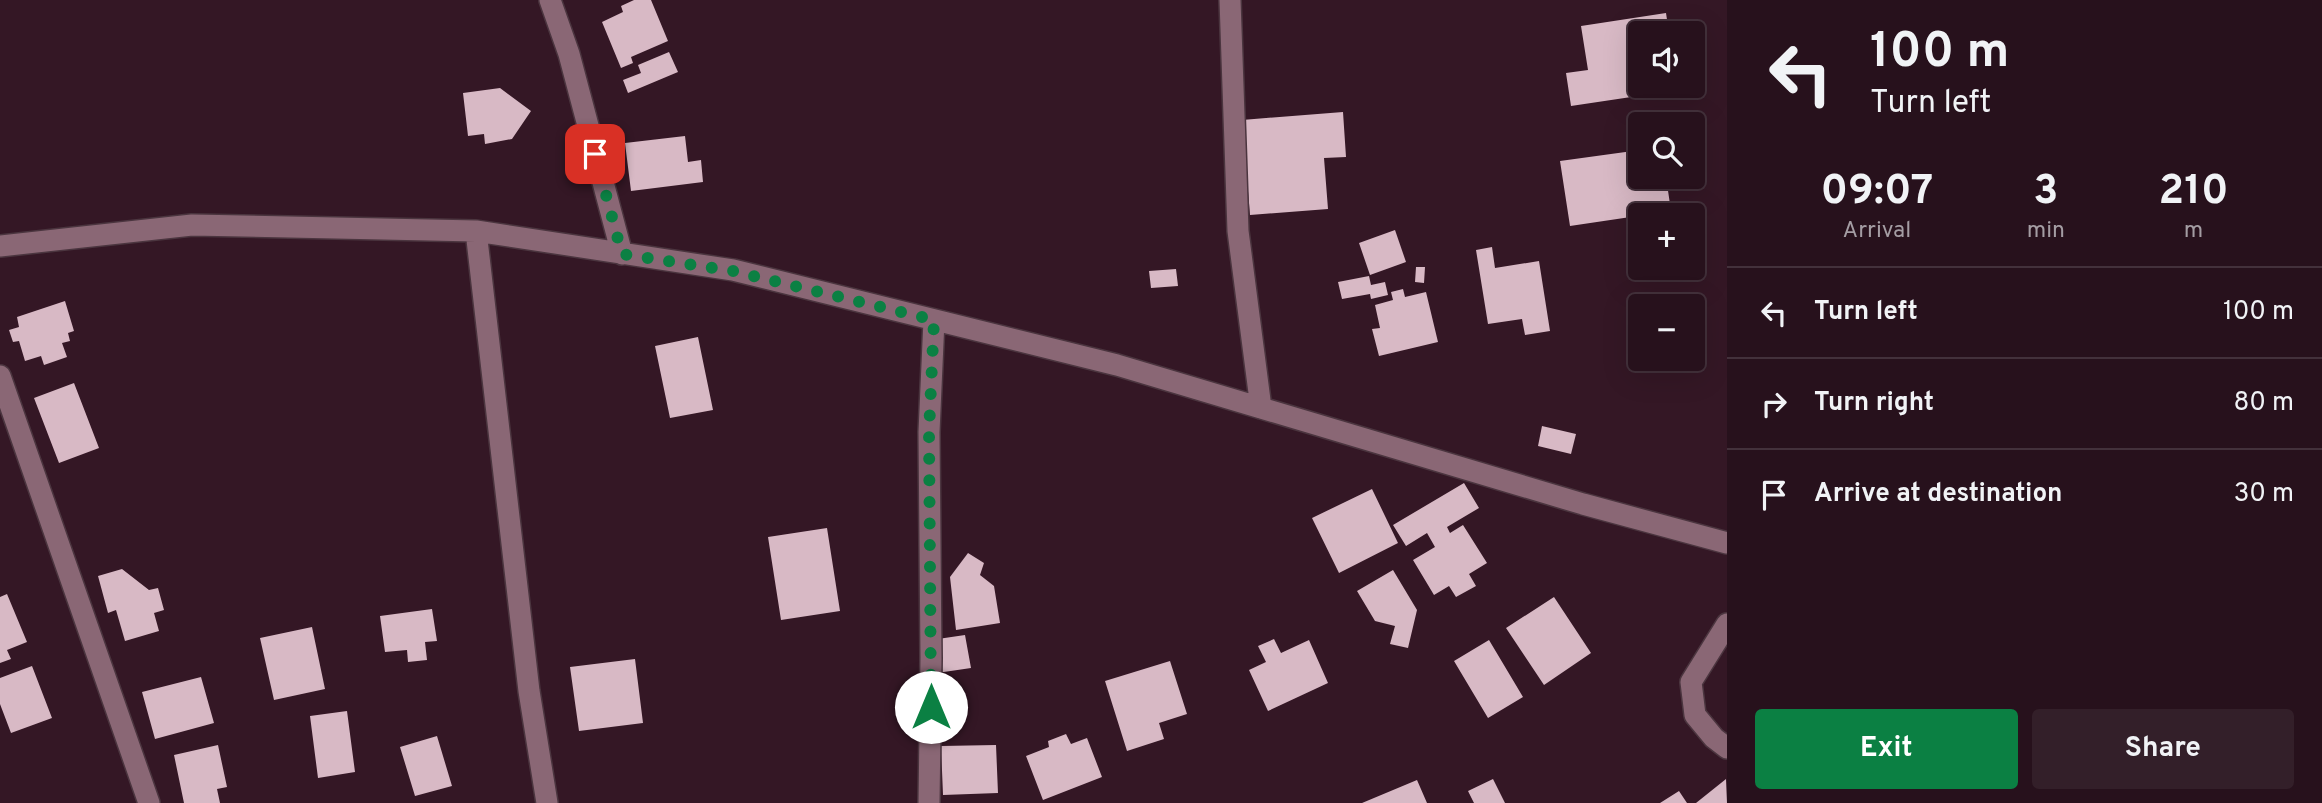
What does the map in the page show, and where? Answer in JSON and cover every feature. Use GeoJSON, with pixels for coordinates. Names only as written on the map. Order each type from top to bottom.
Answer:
{"type":"FeatureCollection","features":[{"type":"Feature","properties":{"kind":"street"},"geometry":{"type":"LineString","coordinates":[[550,0],[569,54],[622,254]]}},
{"type":"Feature","properties":{"kind":"street"},"geometry":{"type":"LineString","coordinates":[[1230,0],[1238,230],[1261,408]]}},
{"type":"Feature","properties":{"kind":"street"},"geometry":{"type":"LineString","coordinates":[[0,246],[192,225],[476,231],[733,271],[1117,365],[1583,504],[1727,543]]}},
{"type":"Feature","properties":{"kind":"street"},"geometry":{"type":"LineString","coordinates":[[476,231],[529,691],[547,803]]}},
{"type":"Feature","properties":{"kind":"street"},"geometry":{"type":"LineString","coordinates":[[929,803],[929,432],[934,320]]}},
{"type":"Feature","properties":{"kind":"street"},"geometry":{"type":"LineString","coordinates":[[0,376],[149,803]]}},
{"type":"Feature","properties":{"kind":"street"},"geometry":{"type":"LineString","coordinates":[[1727,624],[1691,682],[1695,715],[1714,738],[1727,748]]}},
{"type":"Feature","properties":{"kind":"building"},"geometry":{"type":"Polygon","coordinates":[[[634,0],[651,0],[668,41],[631,57],[633,63],[621,68],[602,22],[623,12],[621,6],[634,0]]]}},
{"type":"Feature","properties":{"kind":"building"},"geometry":{"type":"Polygon","coordinates":[[[1666,13],[1667,21],[1628,21],[1628,97],[1571,106],[1566,73],[1588,70],[1581,26],[1666,13]]]}},
{"type":"Feature","properties":{"kind":"building"},"geometry":{"type":"Polygon","coordinates":[[[669,52],[678,72],[628,93],[623,80],[641,73],[638,65],[669,52]]]}},
{"type":"Feature","properties":{"kind":"building"},"geometry":{"type":"Polygon","coordinates":[[[500,88],[531,111],[512,139],[485,144],[484,134],[468,136],[463,93],[500,88]]]}},
{"type":"Feature","properties":{"kind":"building"},"geometry":{"type":"Polygon","coordinates":[[[1343,112],[1346,157],[1324,158],[1328,209],[1250,215],[1242,120],[1343,112]]]}},
{"type":"Feature","properties":{"kind":"building"},"geometry":{"type":"Polygon","coordinates":[[[685,136],[688,162],[701,160],[703,182],[631,191],[625,143],[685,136]]]}},
{"type":"Feature","properties":{"kind":"building"},"geometry":{"type":"Polygon","coordinates":[[[1628,152],[1628,189],[1668,189],[1670,203],[1628,203],[1628,217],[1570,226],[1560,161],[1628,152]]]}},
{"type":"Feature","properties":{"kind":"building"},"geometry":{"type":"Polygon","coordinates":[[[1395,230],[1406,262],[1370,275],[1359,243],[1395,230]]]}},
{"type":"Feature","properties":{"kind":"building"},"geometry":{"type":"Polygon","coordinates":[[[1492,247],[1495,268],[1539,261],[1550,331],[1525,335],[1522,319],[1488,324],[1476,250],[1492,247]]]}},
{"type":"Feature","properties":{"kind":"building"},"geometry":{"type":"Polygon","coordinates":[[[1416,267],[1425,267],[1424,283],[1415,282],[1416,267]]]}},
{"type":"Feature","properties":{"kind":"building"},"geometry":{"type":"Polygon","coordinates":[[[1176,269],[1178,286],[1151,288],[1149,271],[1176,269]]]}},
{"type":"Feature","properties":{"kind":"building"},"geometry":{"type":"Polygon","coordinates":[[[1369,276],[1371,285],[1385,282],[1388,295],[1371,299],[1370,294],[1342,299],[1338,282],[1369,276]]]}},
{"type":"Feature","properties":{"kind":"building"},"geometry":{"type":"Polygon","coordinates":[[[1403,289],[1405,297],[1426,292],[1438,342],[1379,356],[1372,329],[1380,328],[1375,305],[1393,300],[1391,292],[1403,289]]]}},
{"type":"Feature","properties":{"kind":"building"},"geometry":{"type":"Polygon","coordinates":[[[65,301],[74,331],[68,333],[70,341],[62,343],[67,357],[44,365],[41,356],[25,361],[19,341],[13,342],[9,330],[19,327],[17,317],[65,301]]]}},
{"type":"Feature","properties":{"kind":"building"},"geometry":{"type":"Polygon","coordinates":[[[698,337],[713,410],[670,418],[655,346],[698,337]]]}},
{"type":"Feature","properties":{"kind":"building"},"geometry":{"type":"Polygon","coordinates":[[[74,383],[99,448],[59,463],[34,398],[74,383]]]}},
{"type":"Feature","properties":{"kind":"building"},"geometry":{"type":"Polygon","coordinates":[[[1542,426],[1576,434],[1571,454],[1538,446],[1542,426]]]}},
{"type":"Feature","properties":{"kind":"building"},"geometry":{"type":"Polygon","coordinates":[[[1464,483],[1479,508],[1447,527],[1450,533],[1463,525],[1487,563],[1469,574],[1476,586],[1456,597],[1449,586],[1434,595],[1413,560],[1435,547],[1427,533],[1406,546],[1393,525],[1464,483]]]}},
{"type":"Feature","properties":{"kind":"building"},"geometry":{"type":"Polygon","coordinates":[[[1372,489],[1398,543],[1339,573],[1312,518],[1372,489]]]}},
{"type":"Feature","properties":{"kind":"building"},"geometry":{"type":"Polygon","coordinates":[[[827,528],[840,611],[781,620],[768,537],[827,528]]]}},
{"type":"Feature","properties":{"kind":"building"},"geometry":{"type":"Polygon","coordinates":[[[968,553],[984,563],[980,575],[994,586],[1000,623],[956,630],[950,577],[968,553]]]}},
{"type":"Feature","properties":{"kind":"building"},"geometry":{"type":"Polygon","coordinates":[[[122,569],[149,590],[158,588],[164,610],[154,613],[159,631],[125,641],[116,610],[108,613],[98,576],[122,569]]]}},
{"type":"Feature","properties":{"kind":"building"},"geometry":{"type":"Polygon","coordinates":[[[1393,570],[1417,610],[1408,648],[1390,644],[1395,626],[1375,621],[1357,591],[1393,570]]]}},
{"type":"Feature","properties":{"kind":"building"},"geometry":{"type":"Polygon","coordinates":[[[7,594],[27,642],[7,650],[11,659],[0,663],[0,597],[7,594]]]}},
{"type":"Feature","properties":{"kind":"building"},"geometry":{"type":"Polygon","coordinates":[[[1554,597],[1591,653],[1544,685],[1506,628],[1554,597]]]}},
{"type":"Feature","properties":{"kind":"building"},"geometry":{"type":"Polygon","coordinates":[[[432,609],[437,641],[425,642],[427,660],[408,662],[407,650],[385,652],[380,616],[432,609]]]}},
{"type":"Feature","properties":{"kind":"building"},"geometry":{"type":"Polygon","coordinates":[[[312,627],[325,689],[274,700],[260,638],[312,627]]]}},
{"type":"Feature","properties":{"kind":"building"},"geometry":{"type":"Polygon","coordinates":[[[965,635],[971,668],[937,673],[931,640],[965,635]]]}},
{"type":"Feature","properties":{"kind":"building"},"geometry":{"type":"Polygon","coordinates":[[[1274,639],[1281,653],[1309,640],[1328,683],[1268,711],[1249,670],[1266,662],[1258,646],[1274,639]]]}},
{"type":"Feature","properties":{"kind":"building"},"geometry":{"type":"Polygon","coordinates":[[[1489,640],[1523,697],[1488,718],[1454,661],[1489,640]]]}},
{"type":"Feature","properties":{"kind":"building"},"geometry":{"type":"Polygon","coordinates":[[[635,659],[643,723],[579,731],[570,667],[635,659]]]}},
{"type":"Feature","properties":{"kind":"building"},"geometry":{"type":"Polygon","coordinates":[[[1170,661],[1187,714],[1159,723],[1164,739],[1127,751],[1105,681],[1170,661]]]}},
{"type":"Feature","properties":{"kind":"building"},"geometry":{"type":"Polygon","coordinates":[[[32,666],[52,718],[11,733],[0,704],[0,678],[32,666]]]}},
{"type":"Feature","properties":{"kind":"building"},"geometry":{"type":"Polygon","coordinates":[[[201,677],[214,723],[155,739],[142,692],[201,677]]]}},
{"type":"Feature","properties":{"kind":"building"},"geometry":{"type":"Polygon","coordinates":[[[347,711],[355,772],[318,778],[310,716],[347,711]]]}},
{"type":"Feature","properties":{"kind":"building"},"geometry":{"type":"Polygon","coordinates":[[[1066,734],[1071,744],[1087,738],[1102,777],[1043,800],[1026,756],[1049,747],[1048,741],[1066,734]]]}},
{"type":"Feature","properties":{"kind":"building"},"geometry":{"type":"Polygon","coordinates":[[[437,736],[452,786],[415,796],[400,747],[437,736]]]}},
{"type":"Feature","properties":{"kind":"building"},"geometry":{"type":"Polygon","coordinates":[[[218,745],[227,787],[217,789],[220,803],[184,803],[174,755],[218,745]]]}},
{"type":"Feature","properties":{"kind":"building"},"geometry":{"type":"Polygon","coordinates":[[[996,745],[998,793],[943,795],[941,746],[996,745]]]}},
{"type":"Feature","properties":{"kind":"building"},"geometry":{"type":"Polygon","coordinates":[[[1493,779],[1505,803],[1474,803],[1468,791],[1493,779]]]}},
{"type":"Feature","properties":{"kind":"building"},"geometry":{"type":"Polygon","coordinates":[[[1726,779],[1727,803],[1696,803],[1726,779]]]}},
{"type":"Feature","properties":{"kind":"building"},"geometry":{"type":"Polygon","coordinates":[[[1417,780],[1427,803],[1362,803],[1417,780]]]}},
{"type":"Feature","properties":{"kind":"building"},"geometry":{"type":"Polygon","coordinates":[[[1679,791],[1687,803],[1660,803],[1679,791]]]}},
{"type":"Feature","properties":{"kind":"route"},"geometry":{"type":"LineString","coordinates":[[595,154],[622,254],[733,271],[934,320],[929,432],[931,707]]}}]}
